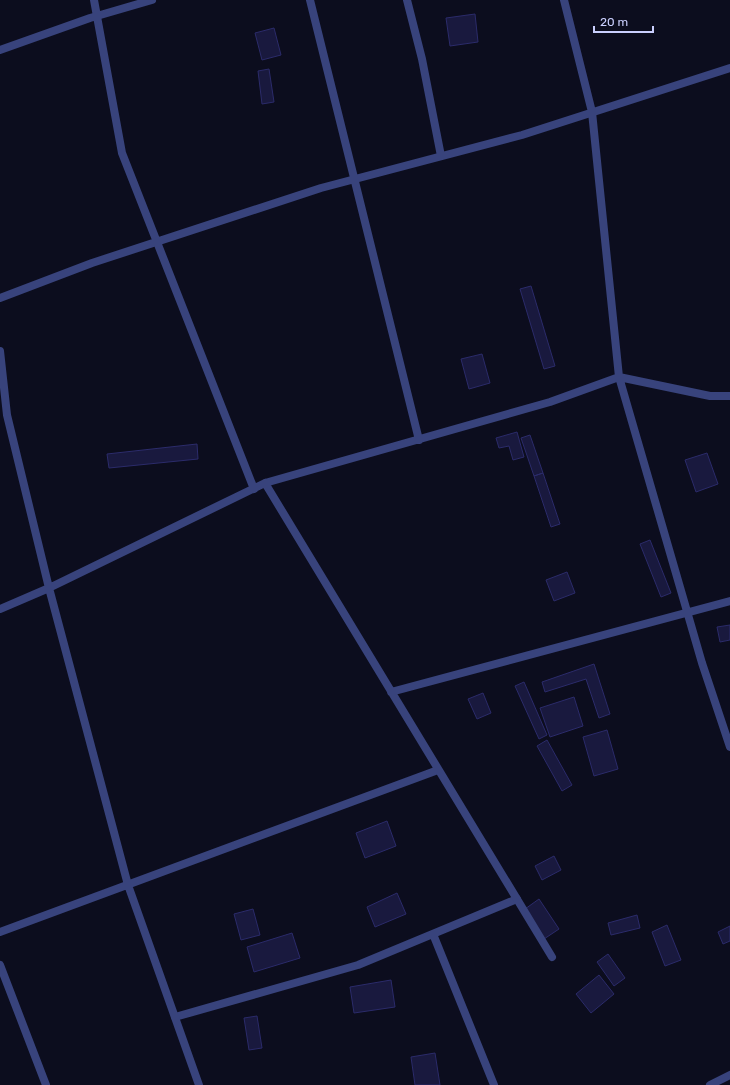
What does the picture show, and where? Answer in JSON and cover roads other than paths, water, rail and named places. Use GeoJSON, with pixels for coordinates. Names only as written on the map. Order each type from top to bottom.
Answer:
{"type":"FeatureCollection","features":[{"type":"Feature","properties":{"kind":"street"},"geometry":{"type":"LineString","coordinates":[[94,0],[122,153],[254,488]]}},
{"type":"Feature","properties":{"kind":"street"},"geometry":{"type":"LineString","coordinates":[[0,50],[97,16],[152,0]]}},
{"type":"Feature","properties":{"kind":"street"},"geometry":{"type":"LineString","coordinates":[[310,0],[419,440]]}},
{"type":"Feature","properties":{"kind":"street"},"geometry":{"type":"LineString","coordinates":[[407,0],[422,59],[441,156]]}},
{"type":"Feature","properties":{"kind":"street"},"geometry":{"type":"LineString","coordinates":[[564,0],[592,112],[618,377],[688,611],[702,663],[730,747]]}},
{"type":"Feature","properties":{"kind":"street"},"geometry":{"type":"LineString","coordinates":[[0,298],[92,263],[321,188],[522,135],[730,68]]}},
{"type":"Feature","properties":{"kind":"street"},"geometry":{"type":"LineString","coordinates":[[0,351],[7,415],[49,588],[128,885],[199,1085]]}},
{"type":"Feature","properties":{"kind":"street"},"geometry":{"type":"LineString","coordinates":[[0,609],[49,588],[254,488],[550,402],[618,377],[710,396],[730,396]]}},
{"type":"Feature","properties":{"kind":"street"},"geometry":{"type":"LineString","coordinates":[[265,484],[552,957]]}},
{"type":"Feature","properties":{"kind":"street"},"geometry":{"type":"LineString","coordinates":[[391,692],[688,611],[730,601]]}},
{"type":"Feature","properties":{"kind":"street"},"geometry":{"type":"LineString","coordinates":[[0,932],[438,770]]}},
{"type":"Feature","properties":{"kind":"street"},"geometry":{"type":"LineString","coordinates":[[175,1017],[358,966],[517,899]]}},
{"type":"Feature","properties":{"kind":"street"},"geometry":{"type":"LineString","coordinates":[[433,934],[494,1085]]}},
{"type":"Feature","properties":{"kind":"street"},"geometry":{"type":"LineString","coordinates":[[0,964],[46,1085]]}},
{"type":"Feature","properties":{"kind":"street"},"geometry":{"type":"LineString","coordinates":[[710,1085],[730,1075]]}}]}
